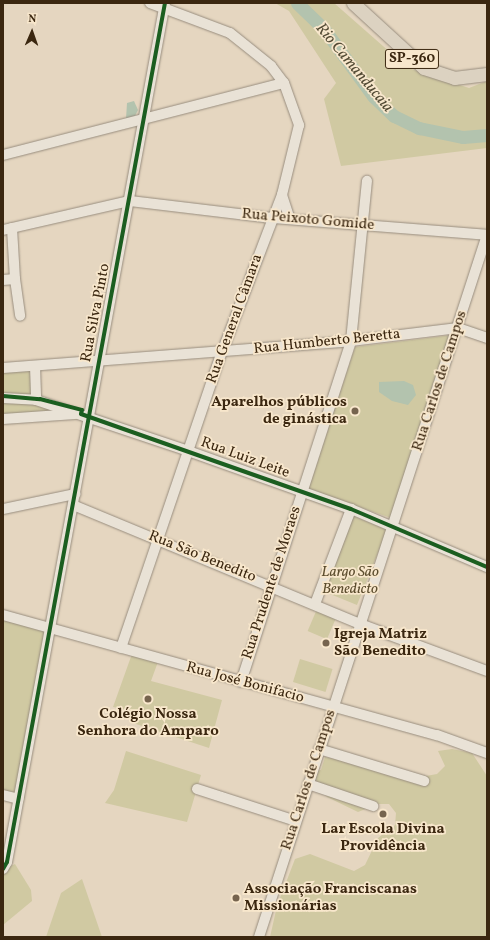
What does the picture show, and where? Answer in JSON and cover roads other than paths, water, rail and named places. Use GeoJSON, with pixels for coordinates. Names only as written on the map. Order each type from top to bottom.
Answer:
{"type":"FeatureCollection","features":[{"type":"Feature","properties":{"kind":"main road","name":"SP-360"},"geometry":{"type":"LineString","coordinates":[[353,3],[424,68],[454,78],[487,74]]}},
{"type":"Feature","properties":{"kind":"street","name":"Rua General Câmara"},"geometry":{"type":"LineString","coordinates":[[121,648],[222,352],[282,195],[299,125],[284,84],[271,66],[230,34],[164,5],[150,3]]}},
{"type":"Feature","properties":{"kind":"street","name":"Rua Silva Pinto"},"geometry":{"type":"LineString","coordinates":[[4,869],[19,799],[75,494],[85,415],[99,360],[130,201],[164,5]]}},
{"type":"Feature","properties":{"kind":"street"},"geometry":{"type":"LineString","coordinates":[[3,155],[143,121],[284,84]]}},
{"type":"Feature","properties":{"kind":"street","name":"Rua Prudente de Moraes"},"geometry":{"type":"LineString","coordinates":[[241,682],[301,491],[351,341],[367,181]]}},
{"type":"Feature","properties":{"kind":"street"},"geometry":{"type":"LineString","coordinates":[[282,195],[290,219]]}},
{"type":"Feature","properties":{"kind":"street","name":"Rua Peixoto Gomide"},"geometry":{"type":"LineString","coordinates":[[7,229],[130,201],[272,218],[487,235]]}},
{"type":"Feature","properties":{"kind":"street"},"geometry":{"type":"LineString","coordinates":[[7,229],[16,279],[20,316]]}},
{"type":"Feature","properties":{"kind":"street","name":"Rua Carlos de Campos"},"geometry":{"type":"LineString","coordinates":[[259,937],[487,235]]}},
{"type":"Feature","properties":{"kind":"street"},"geometry":{"type":"LineString","coordinates":[[3,280],[16,279]]}},
{"type":"Feature","properties":{"kind":"street"},"geometry":{"type":"LineString","coordinates":[[458,328],[487,338]]}},
{"type":"Feature","properties":{"kind":"street","name":"Rua Humberto Beretta"},"geometry":{"type":"LineString","coordinates":[[3,368],[351,341],[458,328]]}},
{"type":"Feature","properties":{"kind":"street"},"geometry":{"type":"LineString","coordinates":[[35,366],[36,400]]}},
{"type":"Feature","properties":{"kind":"street","name":"Rua Luiz Leite"},"geometry":{"type":"LineString","coordinates":[[3,398],[36,400],[85,415],[351,508],[487,567]]}},
{"type":"Feature","properties":{"kind":"street"},"geometry":{"type":"LineString","coordinates":[[3,419],[85,415]]}},
{"type":"Feature","properties":{"kind":"street"},"geometry":{"type":"LineString","coordinates":[[3,509],[75,494]]}},
{"type":"Feature","properties":{"kind":"street","name":"Rua São Benedito"},"geometry":{"type":"LineString","coordinates":[[73,505],[315,604],[360,624],[487,671]]}},
{"type":"Feature","properties":{"kind":"street"},"geometry":{"type":"LineString","coordinates":[[315,604],[351,508]]}},
{"type":"Feature","properties":{"kind":"street","name":"Rua José Bonifacio"},"geometry":{"type":"LineString","coordinates":[[3,615],[333,707],[487,753]]}},
{"type":"Feature","properties":{"kind":"street"},"geometry":{"type":"LineString","coordinates":[[320,749],[424,781]]}},
{"type":"Feature","properties":{"kind":"street"},"geometry":{"type":"LineString","coordinates":[[308,784],[373,806]]}},
{"type":"Feature","properties":{"kind":"street"},"geometry":{"type":"LineString","coordinates":[[197,790],[296,821]]}},
{"type":"Feature","properties":{"kind":"street"},"geometry":{"type":"LineString","coordinates":[[3,795],[19,799]]}},
{"type":"Feature","properties":{"kind":"waterway","name":"Rio Camanducaia"},"geometry":{"type":"LineString","coordinates":[[297,3],[324,29],[373,96],[394,116],[419,128],[463,137],[487,135]]}},
{"type":"Feature","properties":{"kind":"place","name":"Aparelhos públicos de ginástica"},"geometry":{"type":"Point","coordinates":[355,411]}},
{"type":"Feature","properties":{"kind":"place","name":"Igreja Matriz São Benedito"},"geometry":{"type":"Point","coordinates":[326,643]}},
{"type":"Feature","properties":{"kind":"place","name":"Colégio Nossa Senhora do Amparo"},"geometry":{"type":"Point","coordinates":[148,699]}},
{"type":"Feature","properties":{"kind":"place","name":"Lar Escola Divina Providência"},"geometry":{"type":"Point","coordinates":[383,814]}},
{"type":"Feature","properties":{"kind":"place","name":"Associação Franciscanas Missionárias"},"geometry":{"type":"Point","coordinates":[236,898]}},
{"type":"Feature","properties":{"kind":"park label","name":"Largo São Benedicto"},"geometry":{"type":"Point","coordinates":[350,580]}}]}
